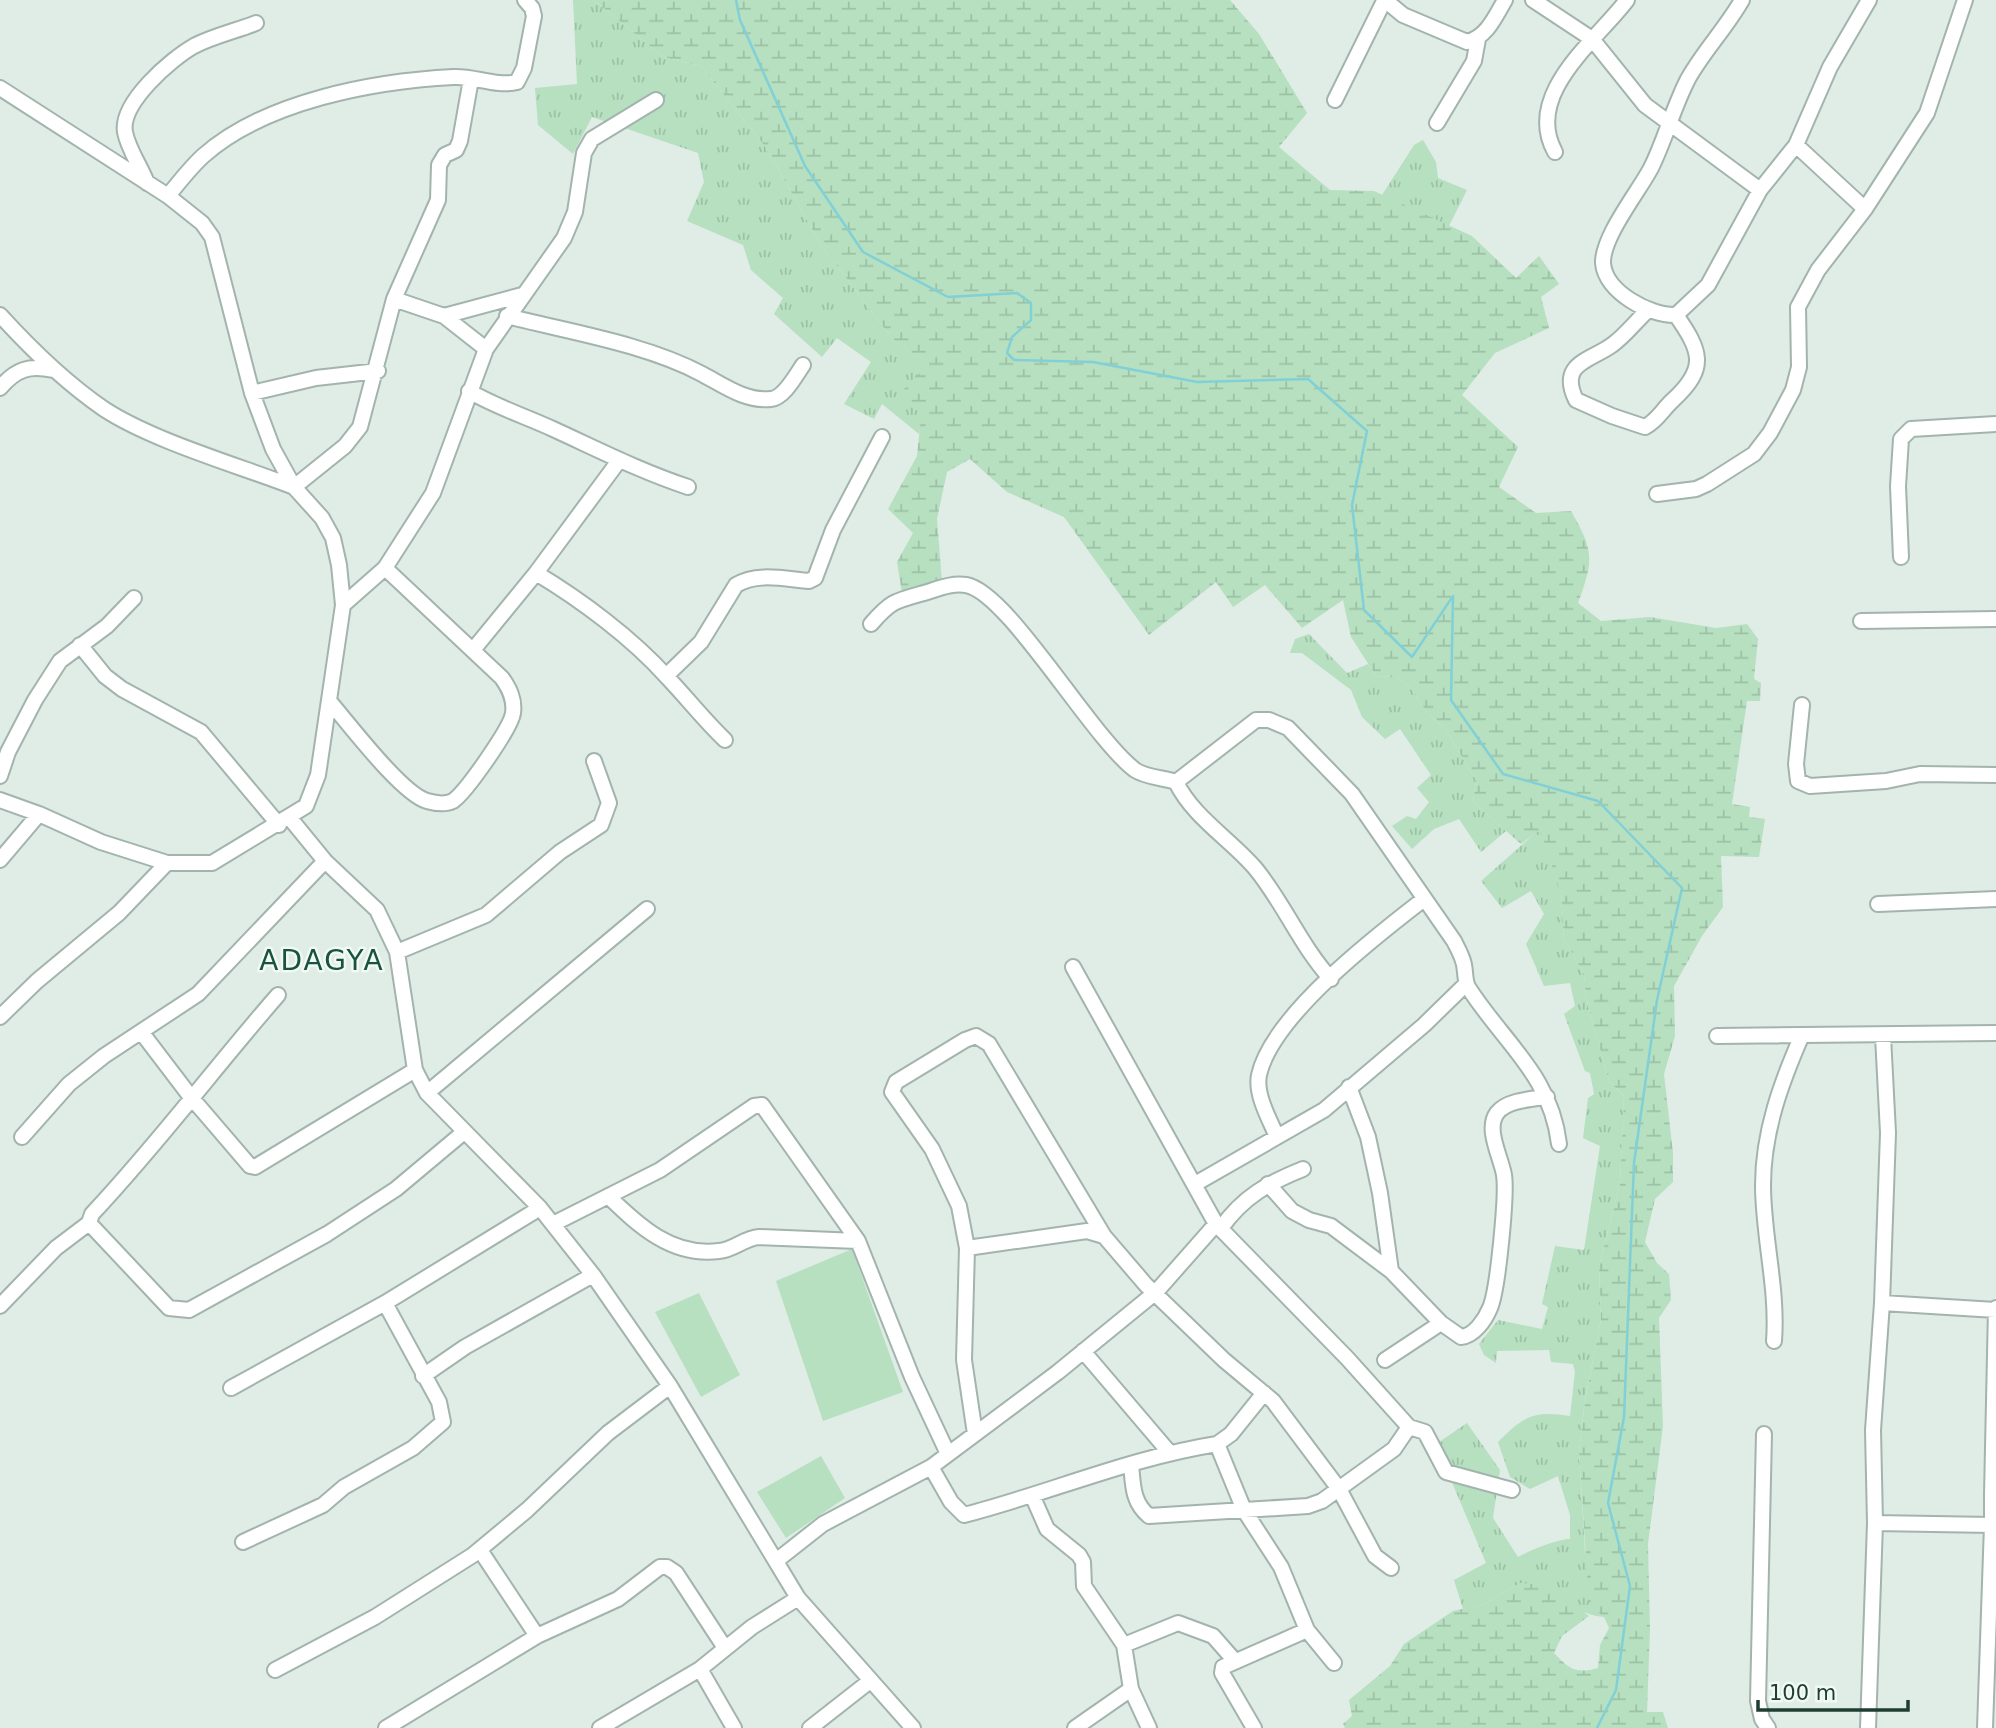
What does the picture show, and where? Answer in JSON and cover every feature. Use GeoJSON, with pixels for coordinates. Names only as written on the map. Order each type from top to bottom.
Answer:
{"type":"FeatureCollection","features":[{"type":"Feature","properties":{"kind":"street"},"geometry":{"type":"LineString","coordinates":[[169,196],[204,155],[242,130],[297,106],[405,81],[471,79],[507,84],[517,82],[524,68],[534,16],[532,8],[525,0]]}},
{"type":"Feature","properties":{"kind":"street"},"geometry":{"type":"LineString","coordinates":[[1335,100],[1385,0],[1403,15],[1457,39],[1467,42],[1478,39]]}},
{"type":"Feature","properties":{"kind":"street"},"geometry":{"type":"LineString","coordinates":[[1437,123],[1474,61],[1478,39],[1505,0]]}},
{"type":"Feature","properties":{"kind":"street"},"geometry":{"type":"LineString","coordinates":[[1533,0],[1592,38],[1645,105],[1760,190]]}},
{"type":"Feature","properties":{"kind":"street"},"geometry":{"type":"LineString","coordinates":[[1555,152],[1550,144],[1549,101],[1592,38],[1627,0]]}},
{"type":"Feature","properties":{"kind":"street"},"geometry":{"type":"LineString","coordinates":[[1742,0],[1690,76],[1668,121],[1651,167],[1622,212],[1602,260],[1606,276],[1648,310],[1663,315],[1676,315],[1708,285],[1760,190],[1796,145],[1830,67],[1869,0]]}},
{"type":"Feature","properties":{"kind":"street"},"geometry":{"type":"LineString","coordinates":[[1657,494],[1696,489],[1707,484],[1754,454],[1770,433],[1793,390],[1799,367],[1798,307],[1818,270],[1865,209],[1927,113],[1965,0]]}},
{"type":"Feature","properties":{"kind":"street"},"geometry":{"type":"LineString","coordinates":[[148,184],[125,133],[126,117],[134,103],[148,83],[194,47],[256,23]]}},
{"type":"Feature","properties":{"kind":"street"},"geometry":{"type":"LineString","coordinates":[[294,487],[352,439],[360,427],[378,371],[394,299],[438,200],[439,165],[445,155],[456,150],[460,141],[471,79]]}},
{"type":"Feature","properties":{"kind":"street"},"geometry":{"type":"LineString","coordinates":[[0,88],[169,196],[202,223],[212,237],[252,393],[274,449],[294,487],[322,517],[334,538],[343,605],[318,775],[306,806],[212,863],[167,863],[101,842],[0,800]]}},
{"type":"Feature","properties":{"kind":"street"},"geometry":{"type":"LineString","coordinates":[[343,605],[385,568],[433,492],[486,349],[564,238],[575,212],[583,153],[592,139],[656,100]]}},
{"type":"Feature","properties":{"kind":"street"},"geometry":{"type":"LineString","coordinates":[[1796,145],[1865,209]]}},
{"type":"Feature","properties":{"kind":"street"},"geometry":{"type":"LineString","coordinates":[[444,316],[522,295]]}},
{"type":"Feature","properties":{"kind":"street"},"geometry":{"type":"LineString","coordinates":[[394,299],[444,316],[486,349]]}},
{"type":"Feature","properties":{"kind":"street"},"geometry":{"type":"LineString","coordinates":[[1648,310],[1612,345],[1574,368],[1570,379],[1576,400],[1612,416],[1645,426],[1656,421],[1685,390],[1698,366],[1695,341],[1676,315]]}},
{"type":"Feature","properties":{"kind":"street"},"geometry":{"type":"LineString","coordinates":[[0,315],[55,370],[105,409],[137,427],[294,487]]}},
{"type":"Feature","properties":{"kind":"street"},"geometry":{"type":"LineString","coordinates":[[507,316],[656,355],[700,372],[733,391],[770,400],[778,397],[803,365]]}},
{"type":"Feature","properties":{"kind":"street"},"geometry":{"type":"LineString","coordinates":[[0,388],[9,377],[25,367],[55,370]]}},
{"type":"Feature","properties":{"kind":"street"},"geometry":{"type":"LineString","coordinates":[[252,393],[316,378],[378,371]]}},
{"type":"Feature","properties":{"kind":"street"},"geometry":{"type":"LineString","coordinates":[[469,391],[501,409],[539,423],[618,462],[688,487]]}},
{"type":"Feature","properties":{"kind":"street"},"geometry":{"type":"LineString","coordinates":[[1900,556],[1898,486],[1901,439],[1904,432],[1959,424],[1996,424]]}},
{"type":"Feature","properties":{"kind":"street"},"geometry":{"type":"LineString","coordinates":[[666,676],[701,642],[736,585],[745,579],[761,577],[809,581],[815,578],[833,530],[882,437]]}},
{"type":"Feature","properties":{"kind":"street"},"geometry":{"type":"LineString","coordinates":[[473,650],[536,573],[618,462]]}},
{"type":"Feature","properties":{"kind":"street"},"geometry":{"type":"LineString","coordinates":[[330,702],[417,798],[445,804],[454,800],[471,781],[513,715],[508,687],[473,650],[385,568]]}},
{"type":"Feature","properties":{"kind":"street"},"geometry":{"type":"LineString","coordinates":[[536,573],[565,590],[666,676],[692,709],[725,740]]}},
{"type":"Feature","properties":{"kind":"street"},"geometry":{"type":"LineString","coordinates":[[871,624],[890,603],[903,597],[948,585],[967,585],[981,591],[1039,654],[1117,755],[1138,772],[1176,782],[1189,803],[1254,867],[1273,892],[1306,950],[1331,979]]}},
{"type":"Feature","properties":{"kind":"street"},"geometry":{"type":"LineString","coordinates":[[0,776],[8,752],[35,700],[61,661],[107,626],[134,598]]}},
{"type":"Feature","properties":{"kind":"street"},"geometry":{"type":"LineString","coordinates":[[1861,621],[1996,620]]}},
{"type":"Feature","properties":{"kind":"street"},"geometry":{"type":"LineString","coordinates":[[80,645],[105,676],[122,689],[201,732],[284,821],[377,910],[397,952],[415,1070],[427,1093],[540,1208],[593,1275],[670,1386],[798,1598],[913,1728]]}},
{"type":"Feature","properties":{"kind":"street"},"geometry":{"type":"LineString","coordinates":[[1802,705],[1796,764],[1798,780],[1810,786],[1886,781],[1920,774],[1996,775]]}},
{"type":"Feature","properties":{"kind":"street"},"geometry":{"type":"LineString","coordinates":[[1176,782],[1256,720],[1269,720],[1288,728],[1352,794],[1454,941],[1464,962],[1466,984],[1506,1034],[1547,1097],[1559,1144]]}},
{"type":"Feature","properties":{"kind":"street"},"geometry":{"type":"LineString","coordinates":[[397,952],[486,915],[560,852],[601,825],[609,803],[594,761]]}},
{"type":"Feature","properties":{"kind":"street"},"geometry":{"type":"LineString","coordinates":[[0,860],[38,814]]}},
{"type":"Feature","properties":{"kind":"street"},"geometry":{"type":"LineString","coordinates":[[22,1137],[69,1084],[104,1056],[198,994],[325,861]]}},
{"type":"Feature","properties":{"kind":"street"},"geometry":{"type":"LineString","coordinates":[[0,1017],[37,981],[119,913],[167,863]]}},
{"type":"Feature","properties":{"kind":"street"},"geometry":{"type":"LineString","coordinates":[[1277,1137],[1260,1092],[1259,1076],[1274,1041],[1285,1025],[1331,979],[1424,899]]}},
{"type":"Feature","properties":{"kind":"street"},"geometry":{"type":"LineString","coordinates":[[1878,904],[1996,899]]}},
{"type":"Feature","properties":{"kind":"street"},"geometry":{"type":"LineString","coordinates":[[427,1093],[647,909]]}},
{"type":"Feature","properties":{"kind":"street"},"geometry":{"type":"LineString","coordinates":[[1073,967],[1218,1226],[1409,1427],[1425,1432],[1446,1472],[1512,1490]]}},
{"type":"Feature","properties":{"kind":"street"},"geometry":{"type":"LineString","coordinates":[[1195,1184],[1324,1110],[1424,1025],[1466,984]]}},
{"type":"Feature","properties":{"kind":"street"},"geometry":{"type":"LineString","coordinates":[[0,1306],[56,1248],[89,1223],[92,1213],[141,1162],[190,1096],[278,995]]}},
{"type":"Feature","properties":{"kind":"street"},"geometry":{"type":"LineString","coordinates":[[142,1033],[190,1096],[250,1166],[255,1167],[415,1070]]}},
{"type":"Feature","properties":{"kind":"street"},"geometry":{"type":"LineString","coordinates":[[1717,1036],[1996,1034]]}},
{"type":"Feature","properties":{"kind":"street"},"geometry":{"type":"LineString","coordinates":[[1774,1341],[1775,1307],[1763,1185],[1767,1131],[1783,1079],[1802,1035]]}},
{"type":"Feature","properties":{"kind":"street"},"geometry":{"type":"LineString","coordinates":[[975,1434],[964,1360],[967,1248],[959,1206],[932,1149],[892,1092],[896,1082],[908,1073],[976,1036],[989,1044],[1104,1236],[1146,1285],[1281,1410],[1339,1489],[1375,1556],[1391,1568]]}},
{"type":"Feature","properties":{"kind":"street"},"geometry":{"type":"LineString","coordinates":[[1868,1728],[1875,1523],[1872,1430],[1882,1303],[1888,1133],[1883,1036]]}},
{"type":"Feature","properties":{"kind":"street"},"geometry":{"type":"LineString","coordinates":[[1349,1087],[1368,1137],[1380,1193],[1391,1270]]}},
{"type":"Feature","properties":{"kind":"street"},"geometry":{"type":"LineString","coordinates":[[1268,1184],[1293,1211],[1309,1220],[1331,1226],[1391,1270],[1441,1323],[1461,1337],[1469,1336],[1491,1306],[1504,1177],[1492,1123],[1497,1112],[1506,1106],[1547,1097]]}},
{"type":"Feature","properties":{"kind":"street"},"geometry":{"type":"LineString","coordinates":[[552,1224],[660,1170],[754,1106],[762,1105],[858,1241],[912,1377],[948,1454]]}},
{"type":"Feature","properties":{"kind":"street"},"geometry":{"type":"LineString","coordinates":[[89,1223],[156,1297],[169,1308],[189,1310],[327,1234],[396,1189],[464,1132]]}},
{"type":"Feature","properties":{"kind":"street"},"geometry":{"type":"LineString","coordinates":[[776,1561],[822,1524],[931,1467],[1156,1292],[1236,1207],[1268,1184],[1303,1169]]}},
{"type":"Feature","properties":{"kind":"street"},"geometry":{"type":"LineString","coordinates":[[608,1196],[640,1227],[683,1250],[722,1251],[749,1238],[759,1237],[858,1241]]}},
{"type":"Feature","properties":{"kind":"street"},"geometry":{"type":"LineString","coordinates":[[231,1388],[385,1303],[540,1208]]}},
{"type":"Feature","properties":{"kind":"street"},"geometry":{"type":"LineString","coordinates":[[967,1248],[1087,1231],[1104,1236]]}},
{"type":"Feature","properties":{"kind":"street"},"geometry":{"type":"LineString","coordinates":[[423,1376],[464,1347],[593,1275]]}},
{"type":"Feature","properties":{"kind":"street"},"geometry":{"type":"LineString","coordinates":[[243,1542],[323,1505],[344,1487],[413,1448],[437,1431],[443,1422],[443,1414],[385,1303]]}},
{"type":"Feature","properties":{"kind":"street"},"geometry":{"type":"LineString","coordinates":[[1882,1303],[1996,1309],[1994,1526],[1985,1728]]}},
{"type":"Feature","properties":{"kind":"street"},"geometry":{"type":"LineString","coordinates":[[1385,1360],[1441,1323]]}},
{"type":"Feature","properties":{"kind":"street"},"geometry":{"type":"LineString","coordinates":[[1083,1351],[1169,1452]]}},
{"type":"Feature","properties":{"kind":"street"},"geometry":{"type":"LineString","coordinates":[[275,1670],[375,1617],[480,1550],[608,1433],[670,1386]]}},
{"type":"Feature","properties":{"kind":"street"},"geometry":{"type":"LineString","coordinates":[[931,1467],[951,1502],[964,1515],[1032,1495],[1079,1477],[1169,1452],[1217,1444],[1231,1434],[1264,1393]]}},
{"type":"Feature","properties":{"kind":"street"},"geometry":{"type":"LineString","coordinates":[[1131,1464],[1134,1497],[1149,1516],[1308,1506],[1339,1489],[1394,1449],[1409,1427]]}},
{"type":"Feature","properties":{"kind":"street"},"geometry":{"type":"LineString","coordinates":[[1763,1434],[1758,1700],[1762,1719],[1769,1728]]}},
{"type":"Feature","properties":{"kind":"street"},"geometry":{"type":"LineString","coordinates":[[1217,1444],[1244,1510],[1281,1567],[1307,1630],[1334,1663]]}},
{"type":"Feature","properties":{"kind":"street"},"geometry":{"type":"LineString","coordinates":[[1032,1495],[1047,1529],[1079,1555],[1083,1562],[1084,1586],[1124,1645],[1131,1689],[1149,1728]]}},
{"type":"Feature","properties":{"kind":"street"},"geometry":{"type":"LineString","coordinates":[[1875,1523],[1994,1526]]}},
{"type":"Feature","properties":{"kind":"street"},"geometry":{"type":"LineString","coordinates":[[480,1550],[537,1636]]}},
{"type":"Feature","properties":{"kind":"street"},"geometry":{"type":"LineString","coordinates":[[386,1728],[537,1636],[618,1599],[648,1574],[667,1567],[676,1573],[725,1648]]}},
{"type":"Feature","properties":{"kind":"street"},"geometry":{"type":"LineString","coordinates":[[600,1728],[701,1669],[725,1648],[798,1598]]}},
{"type":"Feature","properties":{"kind":"street"},"geometry":{"type":"LineString","coordinates":[[1124,1645],[1178,1623],[1213,1636],[1235,1661]]}},
{"type":"Feature","properties":{"kind":"street"},"geometry":{"type":"LineString","coordinates":[[1254,1728],[1223,1672],[1223,1667],[1307,1630]]}},
{"type":"Feature","properties":{"kind":"street"},"geometry":{"type":"LineString","coordinates":[[701,1669],[734,1728]]}},
{"type":"Feature","properties":{"kind":"street"},"geometry":{"type":"LineString","coordinates":[[810,1728],[870,1681]]}},
{"type":"Feature","properties":{"kind":"street"},"geometry":{"type":"LineString","coordinates":[[1075,1728],[1131,1689]]}},
{"type":"Feature","properties":{"kind":"green space"},"geometry":{"type":"Polygon","coordinates":[[[573,0],[594,0],[663,57],[701,66],[767,149],[821,245],[894,341],[930,364],[919,434],[882,404],[874,419],[844,404],[871,362],[837,338],[822,357],[774,314],[783,298],[751,270],[743,245],[687,221],[704,182],[698,153],[592,117],[573,154],[538,125],[535,88],[577,84],[573,0]]]}},
{"type":"Feature","properties":{"kind":"green space"},"geometry":{"type":"Polygon","coordinates":[[[594,0],[1230,0],[1259,34],[1307,113],[1279,147],[1330,190],[1374,191],[1472,236],[1516,278],[1539,256],[1559,284],[1541,297],[1549,328],[1495,353],[1462,395],[1518,447],[1499,487],[1536,513],[1571,511],[1588,546],[1589,556],[1587,576],[1578,603],[1601,621],[1650,617],[1716,628],[1747,624],[1758,639],[1754,679],[1761,683],[1760,701],[1747,701],[1732,804],[1750,807],[1749,817],[1765,819],[1759,857],[1721,856],[1723,907],[1702,936],[1674,986],[1675,1036],[1664,1074],[1673,1153],[1673,1182],[1655,1199],[1645,1242],[1657,1263],[1669,1274],[1671,1300],[1659,1318],[1663,1426],[1648,1544],[1650,1630],[1647,1712],[1663,1712],[1668,1728],[1345,1728],[1343,1724],[1352,1716],[1349,1700],[1390,1666],[1404,1644],[1453,1611],[1484,1604],[1521,1583],[1546,1585],[1589,1616],[1562,1636],[1554,1653],[1569,1667],[1584,1671],[1598,1668],[1600,1645],[1609,1628],[1604,1617],[1589,1605],[1579,1452],[1585,1401],[1601,1319],[1599,1266],[1620,1184],[1624,1096],[1609,1081],[1586,998],[1584,974],[1564,939],[1561,893],[1540,830],[1521,844],[1473,802],[1476,780],[1443,726],[1428,714],[1411,688],[1395,677],[1376,676],[1351,637],[1343,600],[1302,628],[1265,585],[1233,607],[1216,582],[1149,635],[1064,517],[1007,492],[970,459],[947,472],[937,519],[942,582],[902,593],[897,562],[913,533],[888,509],[917,456],[921,417],[904,389],[929,364],[894,341],[821,245],[767,149],[701,66],[663,57],[594,0]]]}},
{"type":"Feature","properties":{"kind":"green space"},"geometry":{"type":"Polygon","coordinates":[[[1423,140],[1436,162],[1438,178],[1467,190],[1449,226],[1382,195],[1414,145],[1423,140]]]}},
{"type":"Feature","properties":{"kind":"green space"},"geometry":{"type":"Polygon","coordinates":[[[1309,634],[1347,673],[1368,664],[1376,676],[1395,677],[1411,688],[1428,714],[1443,726],[1476,780],[1473,802],[1506,831],[1481,852],[1459,819],[1434,829],[1412,849],[1392,826],[1407,816],[1416,819],[1429,802],[1417,788],[1431,775],[1400,729],[1385,739],[1362,717],[1351,690],[1302,653],[1290,653],[1295,639],[1309,634]]]}},
{"type":"Feature","properties":{"kind":"green space"},"geometry":{"type":"Polygon","coordinates":[[[1540,829],[1561,893],[1564,939],[1584,974],[1586,998],[1609,1081],[1624,1096],[1620,1184],[1599,1266],[1601,1319],[1585,1400],[1579,1452],[1585,1552],[1604,1617],[1574,1608],[1521,1583],[1484,1604],[1463,1609],[1454,1580],[1486,1563],[1451,1480],[1439,1442],[1467,1423],[1500,1470],[1493,1518],[1518,1557],[1551,1543],[1570,1539],[1570,1515],[1558,1476],[1530,1489],[1510,1477],[1498,1442],[1530,1417],[1547,1414],[1570,1416],[1575,1372],[1573,1364],[1551,1362],[1549,1350],[1497,1351],[1496,1363],[1484,1355],[1479,1344],[1498,1320],[1542,1329],[1548,1307],[1542,1304],[1555,1246],[1584,1250],[1600,1146],[1583,1138],[1588,1098],[1594,1094],[1590,1073],[1585,1071],[1564,1014],[1575,1006],[1570,983],[1544,986],[1526,944],[1544,914],[1531,891],[1502,908],[1481,881],[1540,829]]]}},
{"type":"Feature","properties":{"kind":"green space"},"geometry":{"type":"Polygon","coordinates":[[[852,1249],[903,1392],[823,1421],[776,1281],[852,1249]]]}},
{"type":"Feature","properties":{"kind":"green space"},"geometry":{"type":"Polygon","coordinates":[[[699,1293],[740,1375],[701,1397],[655,1312],[699,1293]]]}},
{"type":"Feature","properties":{"kind":"green space"},"geometry":{"type":"Polygon","coordinates":[[[821,1456],[845,1498],[786,1538],[757,1492],[821,1456]]]}},
{"type":"Feature","properties":{"kind":"waterway"},"geometry":{"type":"LineString","coordinates":[[736,0],[740,20],[805,166],[863,252],[948,297],[1017,293],[1031,303],[1031,320],[1012,337],[1007,353],[1014,360],[1093,362],[1197,382],[1308,379],[1367,431],[1352,505],[1364,610],[1412,657],[1453,596],[1451,700],[1503,774],[1598,801],[1682,888],[1657,1000],[1634,1163],[1624,1417],[1608,1503],[1630,1586],[1616,1690],[1597,1728]]}},
{"type":"Feature","properties":{"kind":"district","name":"ADAGYA"},"geometry":{"type":"Point","coordinates":[322,960]}}]}
